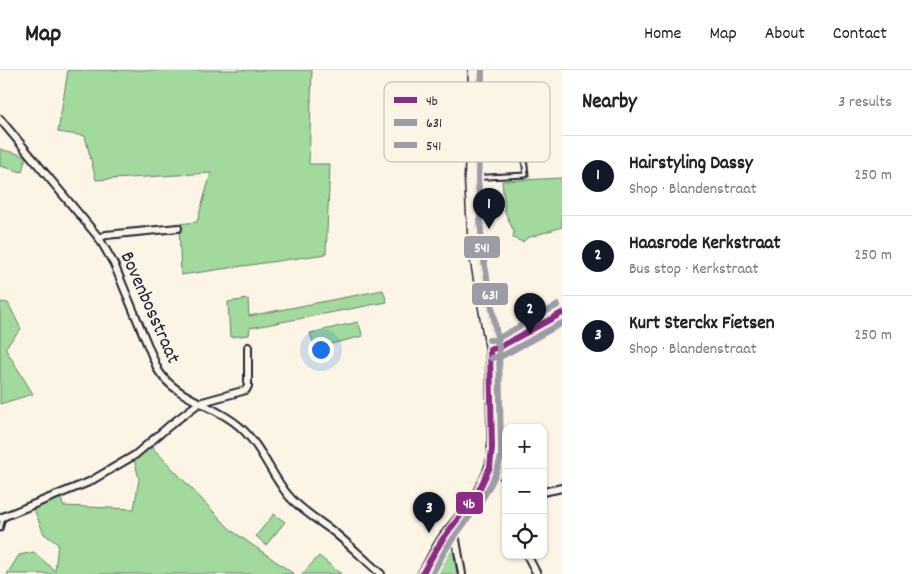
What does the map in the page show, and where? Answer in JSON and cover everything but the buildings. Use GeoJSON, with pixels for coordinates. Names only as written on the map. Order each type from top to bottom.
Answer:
{"type":"FeatureCollection","features":[{"type":"Feature","properties":{"kind":"street","name":"Bovenbosstraat"},"geometry":{"type":"LineString","coordinates":[[0,119],[100,238],[114,264],[158,370],[164,379],[187,397],[228,418],[246,432],[255,442],[288,496],[338,535],[381,574]]}},
{"type":"Feature","properties":{"kind":"street"},"geometry":{"type":"LineString","coordinates":[[422,574],[452,526],[478,492],[490,467],[492,448],[490,349],[473,250],[470,162]]}},
{"type":"Feature","properties":{"kind":"street","name":"Bovenbosstraat"},"geometry":{"type":"LineString","coordinates":[[100,238],[106,235],[178,228]]}},
{"type":"Feature","properties":{"kind":"street"},"geometry":{"type":"LineString","coordinates":[[490,349],[498,348],[562,313]]}},
{"type":"Feature","properties":{"kind":"street"},"geometry":{"type":"LineString","coordinates":[[2,517],[80,486],[135,456],[199,403],[246,390],[248,386],[248,347]]}},
{"type":"Feature","properties":{"kind":"street"},"geometry":{"type":"LineString","coordinates":[[490,467],[502,475]]}},
{"type":"Feature","properties":{"kind":"street"},"geometry":{"type":"LineString","coordinates":[[547,491],[562,488]]}},
{"type":"Feature","properties":{"kind":"street"},"geometry":{"type":"LineString","coordinates":[[452,526],[462,574]]}},
{"type":"Feature","properties":{"kind":"street"},"geometry":{"type":"LineString","coordinates":[[529,559],[537,574]]}},
{"type":"Feature","properties":{"kind":"lane"},"geometry":{"type":"LineString","coordinates":[[469,178],[526,174],[524,162]]}},
{"type":"Feature","properties":{"kind":"lane"},"geometry":{"type":"LineString","coordinates":[[0,530],[2,517]]}},
{"type":"Feature","properties":{"kind":"lane"},"geometry":{"type":"LineString","coordinates":[[427,564],[433,574]]}},
{"type":"Feature","properties":{"kind":"green space"},"geometry":{"type":"Polygon","coordinates":[[[68,70],[312,70],[309,164],[330,164],[326,254],[181,275],[179,224],[197,222],[211,173],[96,180],[85,136],[58,132],[68,70]]]}},
{"type":"Feature","properties":{"kind":"green space"},"geometry":{"type":"Polygon","coordinates":[[[0,149],[26,156],[22,172],[0,166],[0,149]]]}},
{"type":"Feature","properties":{"kind":"green space"},"geometry":{"type":"Polygon","coordinates":[[[562,178],[562,227],[527,238],[523,242],[513,238],[514,232],[505,212],[502,181],[562,178]]]}},
{"type":"Feature","properties":{"kind":"green space"},"geometry":{"type":"Polygon","coordinates":[[[383,290],[387,302],[250,328],[249,335],[230,337],[228,302],[248,299],[249,316],[383,290]]]}},
{"type":"Feature","properties":{"kind":"green space"},"geometry":{"type":"Polygon","coordinates":[[[0,302],[8,303],[21,329],[5,348],[33,394],[0,404],[0,302]]]}},
{"type":"Feature","properties":{"kind":"green space"},"geometry":{"type":"Polygon","coordinates":[[[358,322],[363,336],[315,348],[310,333],[358,322]]]}},
{"type":"Feature","properties":{"kind":"green space"},"geometry":{"type":"Polygon","coordinates":[[[151,446],[231,530],[294,574],[7,574],[19,555],[34,552],[55,571],[58,544],[44,534],[33,507],[61,498],[63,506],[134,509],[139,479],[134,459],[151,446]]]}},
{"type":"Feature","properties":{"kind":"green space"},"geometry":{"type":"Polygon","coordinates":[[[274,514],[285,522],[266,545],[256,536],[274,514]]]}},
{"type":"Feature","properties":{"kind":"green space"},"geometry":{"type":"Polygon","coordinates":[[[450,537],[457,574],[426,574],[436,554],[450,537]]]}},
{"type":"Feature","properties":{"kind":"green space"},"geometry":{"type":"Polygon","coordinates":[[[319,556],[341,574],[302,574],[319,556]]]}},
{"type":"Feature","properties":{"kind":"transit line","name":"631"},"geometry":{"type":"LineString","coordinates":[[482,70],[482,82]]}},
{"type":"Feature","properties":{"kind":"transit line","name":"541"},"geometry":{"type":"LineString","coordinates":[[482,70],[482,82]]}},
{"type":"Feature","properties":{"kind":"transit line","name":"631"},"geometry":{"type":"LineString","coordinates":[[432,574],[447,547],[487,492],[501,456],[499,348],[482,249],[479,162]]}},
{"type":"Feature","properties":{"kind":"transit line","name":"541"},"geometry":{"type":"LineString","coordinates":[[479,162],[482,249],[499,348]]}},
{"type":"Feature","properties":{"kind":"transit line","name":"541"},"geometry":{"type":"LineString","coordinates":[[489,340],[495,340],[558,305]]}},
{"type":"Feature","properties":{"kind":"transit line","name":"4b"},"geometry":{"type":"LineString","coordinates":[[490,349],[498,348],[562,313]]}},
{"type":"Feature","properties":{"kind":"transit line","name":"631"},"geometry":{"type":"LineString","coordinates":[[491,358],[502,356],[562,323]]}},
{"type":"Feature","properties":{"kind":"transit line","name":"4b"},"geometry":{"type":"LineString","coordinates":[[422,574],[442,540],[478,492],[490,467],[492,448],[490,349]]}},
{"type":"Feature","properties":{"kind":"place","name":"Hairstyling Dassy"},"geometry":{"type":"Point","coordinates":[489,229]}},
{"type":"Feature","properties":{"kind":"place","name":"Haasrode Kerkstraat"},"geometry":{"type":"Point","coordinates":[530,334]}},
{"type":"Feature","properties":{"kind":"place","name":"Kurt Sterckx Fietsen"},"geometry":{"type":"Point","coordinates":[429,533]}}]}
